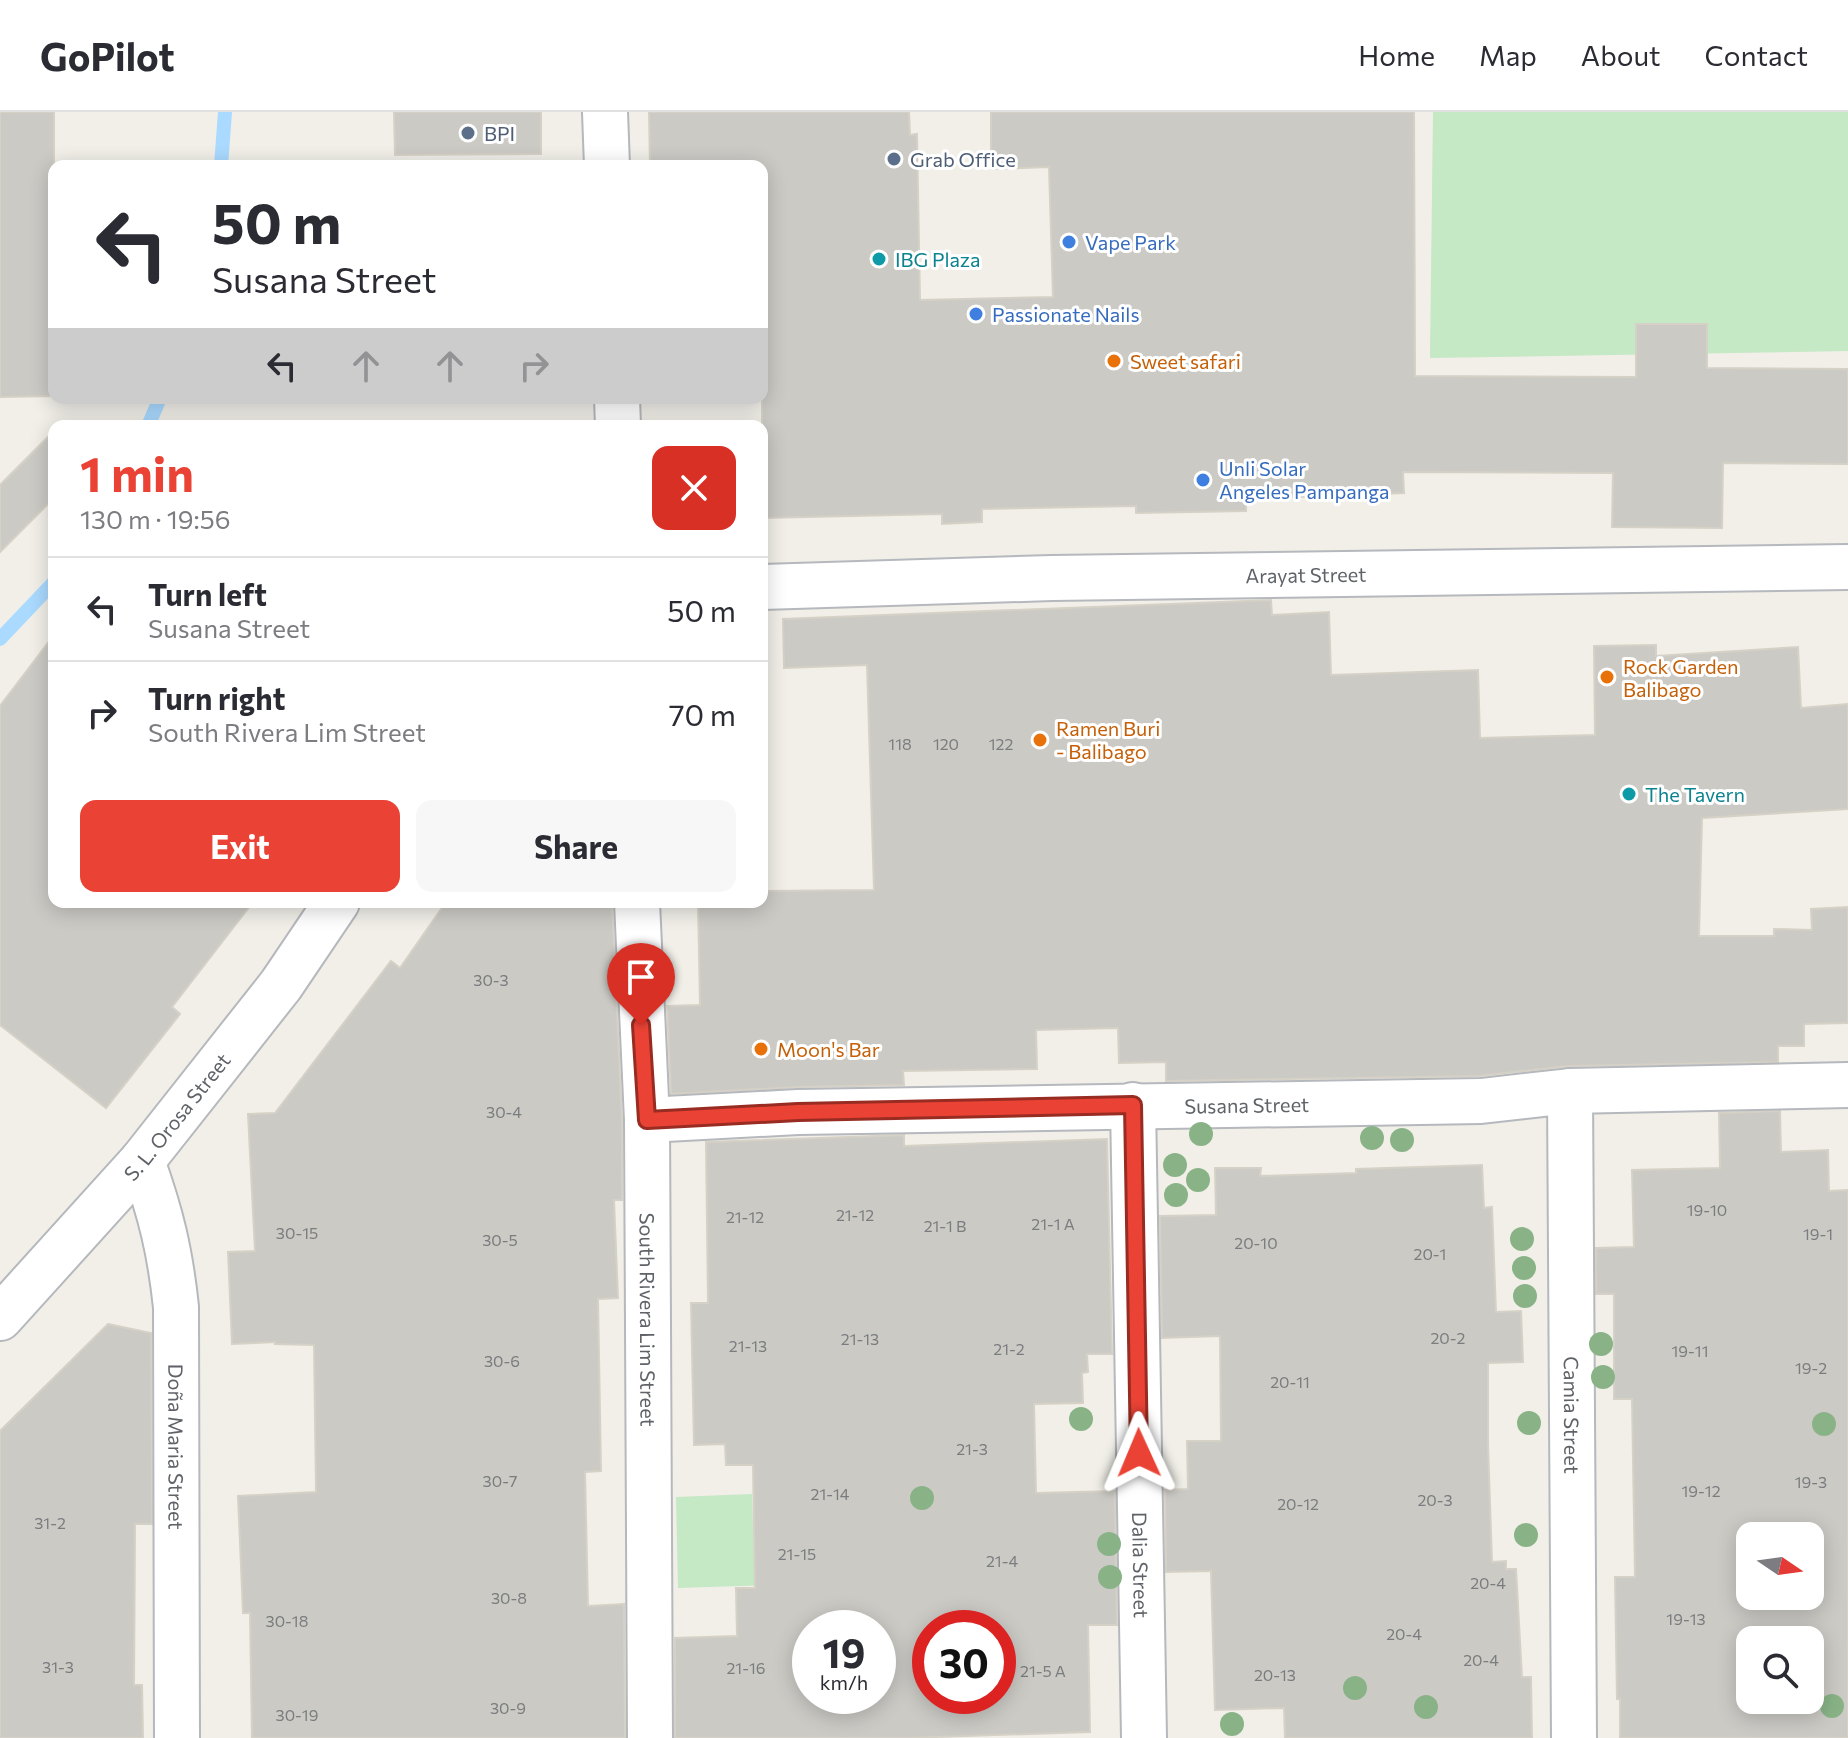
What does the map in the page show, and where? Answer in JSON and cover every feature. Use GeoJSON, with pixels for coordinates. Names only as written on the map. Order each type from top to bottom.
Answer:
{"type":"FeatureCollection","features":[{"type":"Feature","properties":{"kind":"street"},"geometry":{"type":"LineString","coordinates":[[605,112],[607,160]]}},
{"type":"Feature","properties":{"kind":"street","name":"Arayat Street"},"geometry":{"type":"LineString","coordinates":[[768,587],[1052,578],[1848,567]]}},
{"type":"Feature","properties":{"kind":"street","name":"S. L. Orosa Street"},"geometry":{"type":"LineString","coordinates":[[0,1318],[142,1161],[281,985],[333,908]]}},
{"type":"Feature","properties":{"kind":"street","name":"South Rivera Lim Street"},"geometry":{"type":"LineString","coordinates":[[637,908],[647,1120],[650,1738]]}},
{"type":"Feature","properties":{"kind":"street","name":"Susana Street"},"geometry":{"type":"LineString","coordinates":[[647,1120],[798,1112],[1481,1101],[1570,1091],[1848,1085]]}},
{"type":"Feature","properties":{"kind":"street","name":"Camia Street"},"geometry":{"type":"LineString","coordinates":[[1570,1091],[1574,1738]]}},
{"type":"Feature","properties":{"kind":"street","name":"Dalia Street"},"geometry":{"type":"LineString","coordinates":[[1133,1105],[1144,1738]]}},
{"type":"Feature","properties":{"kind":"street","name":"Doña Maria Street"},"geometry":{"type":"LineString","coordinates":[[142,1161],[159,1208],[170,1252],[176,1307],[177,1738]]}},
{"type":"Feature","properties":{"kind":"green space"},"geometry":{"type":"Polygon","coordinates":[[[1433,112],[1848,112],[1848,351],[1430,358],[1433,112]]]}},
{"type":"Feature","properties":{"kind":"green space"},"geometry":{"type":"Polygon","coordinates":[[[752,1494],[753,1527],[923,1522],[926,1580],[678,1588],[676,1497],[752,1494]]]}},
{"type":"Feature","properties":{"kind":"building"},"geometry":{"type":"Polygon","coordinates":[[[0,112],[54,112],[54,160],[48,160],[48,396],[0,397],[0,112]]]}},
{"type":"Feature","properties":{"kind":"building","name":"BPI"},"geometry":{"type":"Polygon","coordinates":[[[394,112],[541,112],[541,154],[395,155],[394,112]]]}},
{"type":"Feature","properties":{"kind":"building"},"geometry":{"type":"Polygon","coordinates":[[[649,112],[909,112],[910,135],[917,134],[920,300],[1053,297],[1049,167],[991,169],[991,112],[1414,112],[1415,376],[1636,377],[1636,324],[1707,324],[1707,368],[1848,369],[1848,464],[1723,463],[1722,528],[1612,527],[1613,473],[1403,472],[1404,493],[1246,499],[1246,511],[1136,513],[1136,506],[982,509],[982,522],[942,524],[942,514],[768,518],[768,420],[762,420],[762,404],[768,404],[768,160],[650,160],[649,112]]]}},
{"type":"Feature","properties":{"kind":"building"},"geometry":{"type":"Polygon","coordinates":[[[48,437],[48,504],[0,552],[0,485],[48,437]]]}},
{"type":"Feature","properties":{"kind":"building"},"geometry":{"type":"Polygon","coordinates":[[[1271,600],[1272,615],[1329,612],[1331,675],[1478,670],[1480,738],[1595,735],[1594,646],[1656,645],[1656,656],[1798,647],[1801,708],[1848,704],[1848,809],[1702,818],[1699,936],[1774,936],[1774,929],[1812,930],[1811,909],[1848,907],[1848,1023],[1804,1024],[1804,1046],[1778,1046],[1778,1062],[1569,1066],[1479,1076],[1166,1081],[1166,1062],[1119,1063],[1118,1028],[1036,1030],[1037,1069],[903,1071],[904,1085],[671,1094],[667,1006],[700,1005],[698,908],[768,908],[768,891],[874,890],[867,665],[784,668],[783,619],[1271,600]]]}},
{"type":"Feature","properties":{"kind":"building"},"geometry":{"type":"Polygon","coordinates":[[[48,643],[48,908],[248,908],[172,1007],[180,1014],[106,1108],[0,1025],[0,706],[48,643]]]}},
{"type":"Feature","properties":{"kind":"building"},"geometry":{"type":"Polygon","coordinates":[[[442,908],[612,908],[622,1121],[622,1200],[614,1200],[618,1298],[598,1299],[601,1471],[585,1472],[588,1606],[624,1604],[625,1738],[252,1738],[250,1613],[243,1613],[238,1496],[316,1492],[314,1345],[275,1342],[232,1344],[228,1252],[255,1251],[248,1114],[275,1113],[391,961],[400,968],[442,908]]]}},
{"type":"Feature","properties":{"kind":"building"},"geometry":{"type":"Polygon","coordinates":[[[1780,1111],[1781,1152],[1828,1150],[1829,1191],[1848,1190],[1848,1738],[1620,1738],[1615,1577],[1635,1577],[1632,1399],[1614,1399],[1614,1294],[1596,1294],[1596,1248],[1634,1247],[1632,1170],[1720,1168],[1719,1113],[1780,1111]]]}},
{"type":"Feature","properties":{"kind":"building"},"geometry":{"type":"Polygon","coordinates":[[[904,1135],[904,1146],[1107,1139],[1112,1354],[1087,1354],[1088,1372],[1082,1373],[1083,1403],[1034,1404],[1036,1493],[1115,1491],[1117,1625],[1088,1625],[1090,1732],[905,1738],[675,1738],[675,1638],[737,1636],[736,1588],[755,1588],[753,1465],[726,1465],[725,1444],[694,1445],[691,1303],[708,1303],[706,1142],[904,1135]]]}},
{"type":"Feature","properties":{"kind":"building"},"geometry":{"type":"Polygon","coordinates":[[[1482,1165],[1484,1208],[1492,1207],[1496,1312],[1521,1311],[1523,1362],[1488,1363],[1488,1445],[1492,1562],[1506,1561],[1506,1569],[1516,1569],[1522,1677],[1531,1677],[1532,1738],[1285,1738],[1284,1708],[1215,1710],[1211,1571],[1166,1572],[1165,1490],[1188,1489],[1187,1441],[1221,1441],[1220,1336],[1162,1338],[1160,1216],[1216,1215],[1215,1168],[1261,1168],[1260,1176],[1482,1165]]]}},
{"type":"Feature","properties":{"kind":"building"},"geometry":{"type":"Polygon","coordinates":[[[108,1324],[151,1333],[152,1524],[135,1524],[134,1685],[142,1685],[143,1738],[0,1738],[0,1431],[108,1324]]]}},
{"type":"Feature","properties":{"kind":"waterway"},"geometry":{"type":"LineString","coordinates":[[221,160],[225,112]]}},
{"type":"Feature","properties":{"kind":"waterway"},"geometry":{"type":"LineString","coordinates":[[151,420],[157,404]]}},
{"type":"Feature","properties":{"kind":"waterway"},"geometry":{"type":"LineString","coordinates":[[0,639],[48,588]]}},
{"type":"Feature","properties":{"kind":"place","name":"BPI"},"geometry":{"type":"Point","coordinates":[468,133]}},
{"type":"Feature","properties":{"kind":"place","name":"Grab Office"},"geometry":{"type":"Point","coordinates":[894,159]}},
{"type":"Feature","properties":{"kind":"place","name":"Vape Park"},"geometry":{"type":"Point","coordinates":[1069,242]}},
{"type":"Feature","properties":{"kind":"place","name":"IBG Plaza"},"geometry":{"type":"Point","coordinates":[879,259]}},
{"type":"Feature","properties":{"kind":"place","name":"Passionate Nails"},"geometry":{"type":"Point","coordinates":[976,314]}},
{"type":"Feature","properties":{"kind":"place","name":"Sweet safari"},"geometry":{"type":"Point","coordinates":[1114,361]}},
{"type":"Feature","properties":{"kind":"place","name":"Unli Solar Angeles Pampanga"},"geometry":{"type":"Point","coordinates":[1203,480]}},
{"type":"Feature","properties":{"kind":"place","name":"Rock Garden Balibago"},"geometry":{"type":"Point","coordinates":[1607,677]}},
{"type":"Feature","properties":{"kind":"place","name":"Ramen Buri - Balibago"},"geometry":{"type":"Point","coordinates":[1040,740]}},
{"type":"Feature","properties":{"kind":"place","name":"The Tavern"},"geometry":{"type":"Point","coordinates":[1629,794]}},
{"type":"Feature","properties":{"kind":"place","name":"Moon's Bar"},"geometry":{"type":"Point","coordinates":[761,1049]}},
{"type":"Feature","properties":{"kind":"route"},"geometry":{"type":"LineString","coordinates":[[641,1025],[647,1120],[798,1112],[1133,1105],[1139,1453]]}}]}
